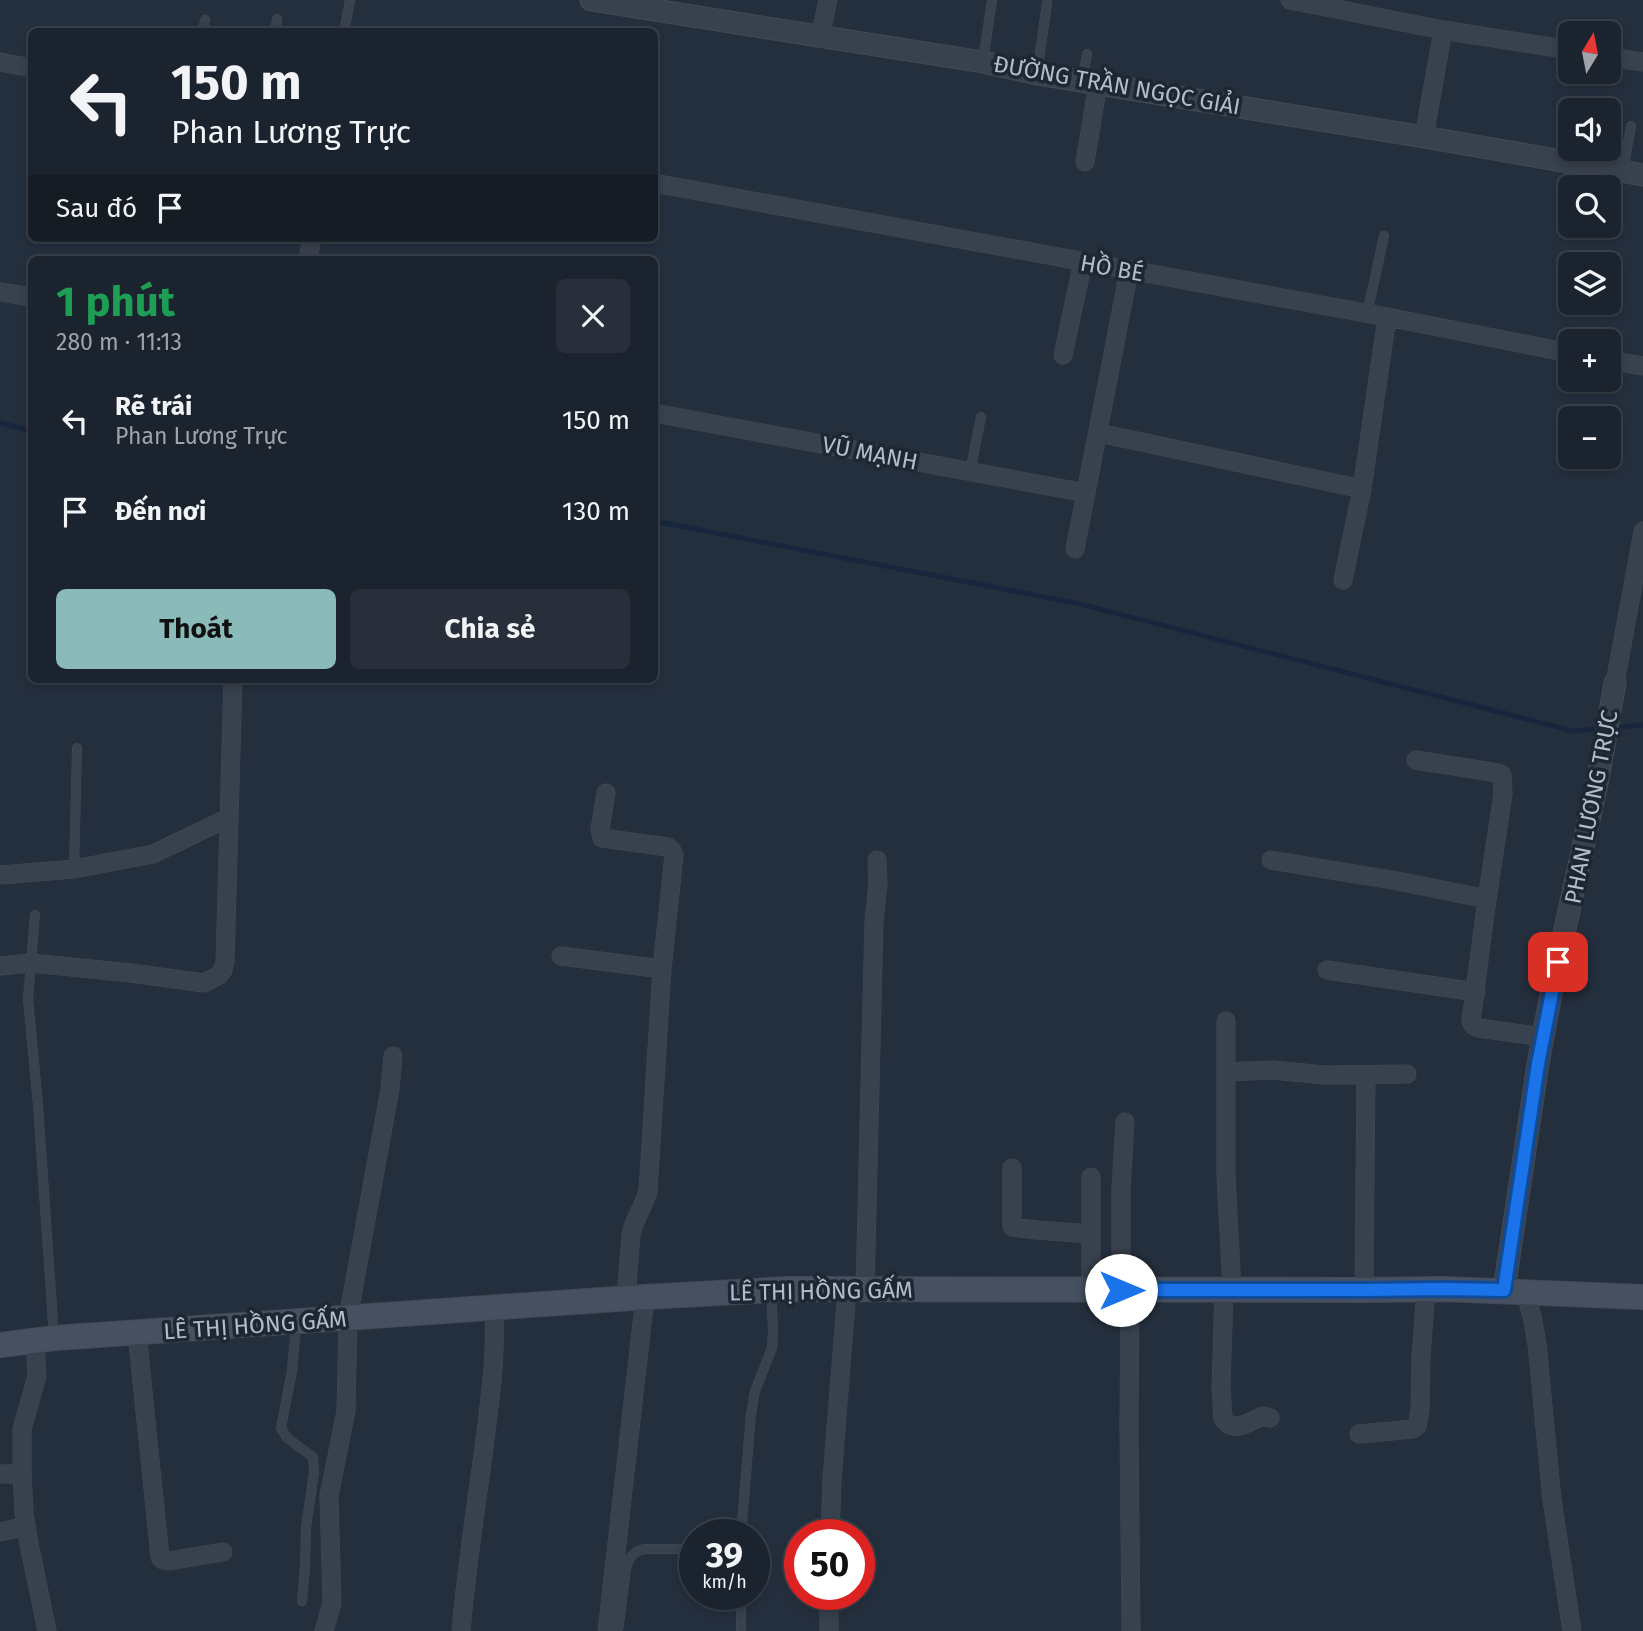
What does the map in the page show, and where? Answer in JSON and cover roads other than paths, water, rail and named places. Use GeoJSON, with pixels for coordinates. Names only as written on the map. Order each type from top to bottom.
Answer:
{"type":"FeatureCollection","features":[{"type":"Feature","properties":{"kind":"main road","name":"LÊ THỊ HỒNG GẤM"},"geometry":{"type":"LineString","coordinates":[[0,1345],[137,1333],[771,1290],[1426,1289],[1643,1297]]}},
{"type":"Feature","properties":{"kind":"street","name":"ĐƯỜNG TRẦN NGỌC GIẢI"},"geometry":{"type":"LineString","coordinates":[[591,0],[696,13],[820,37],[983,62],[1038,74],[1633,173]]}},
{"type":"Feature","properties":{"kind":"street"},"geometry":{"type":"LineString","coordinates":[[820,37],[828,0]]}},
{"type":"Feature","properties":{"kind":"street"},"geometry":{"type":"LineString","coordinates":[[1290,0],[1443,30],[1558,48]]}},
{"type":"Feature","properties":{"kind":"street"},"geometry":{"type":"LineString","coordinates":[[1424,137],[1443,30]]}},
{"type":"Feature","properties":{"kind":"street"},"geometry":{"type":"LineString","coordinates":[[1621,59],[1643,62]]}},
{"type":"Feature","properties":{"kind":"street"},"geometry":{"type":"LineString","coordinates":[[0,62],[28,67]]}},
{"type":"Feature","properties":{"kind":"street"},"geometry":{"type":"LineString","coordinates":[[1085,162],[1090,82]]}},
{"type":"Feature","properties":{"kind":"street","name":"HỒ BÉ"},"geometry":{"type":"LineString","coordinates":[[658,184],[1558,351]]}},
{"type":"Feature","properties":{"kind":"street"},"geometry":{"type":"LineString","coordinates":[[1063,355],[1083,262]]}},
{"type":"Feature","properties":{"kind":"street"},"geometry":{"type":"LineString","coordinates":[[1075,549],[1129,271]]}},
{"type":"Feature","properties":{"kind":"street"},"geometry":{"type":"LineString","coordinates":[[0,292],[28,297]]}},
{"type":"Feature","properties":{"kind":"street"},"geometry":{"type":"LineString","coordinates":[[1343,580],[1362,489],[1387,317]]}},
{"type":"Feature","properties":{"kind":"street"},"geometry":{"type":"LineString","coordinates":[[1621,362],[1643,366]]}},
{"type":"Feature","properties":{"kind":"street","name":"VŨ MẠNH"},"geometry":{"type":"LineString","coordinates":[[658,414],[1086,493]]}},
{"type":"Feature","properties":{"kind":"street"},"geometry":{"type":"LineString","coordinates":[[1098,433],[1362,489]]}},
{"type":"Feature","properties":{"kind":"street","name":"PHAN LƯƠNG TRỰC"},"geometry":{"type":"LineString","coordinates":[[1514,1291],[1543,1037],[1598,779],[1643,531]]}},
{"type":"Feature","properties":{"kind":"street"},"geometry":{"type":"LineString","coordinates":[[0,966],[31,963],[204,983],[223,970],[233,683]]}},
{"type":"Feature","properties":{"kind":"street"},"geometry":{"type":"LineString","coordinates":[[1416,760],[1502,775],[1503,794],[1471,1021],[1474,1026],[1543,1037]]}},
{"type":"Feature","properties":{"kind":"street"},"geometry":{"type":"LineString","coordinates":[[606,793],[600,829],[602,838],[668,847],[672,851],[673,865],[662,969],[648,1191],[631,1234],[635,1298],[607,1631]]}},
{"type":"Feature","properties":{"kind":"street"},"geometry":{"type":"LineString","coordinates":[[0,875],[74,869],[153,854],[228,818]]}},
{"type":"Feature","properties":{"kind":"street"},"geometry":{"type":"LineString","coordinates":[[831,1519],[832,1479],[856,1290],[878,884],[877,860]]}},
{"type":"Feature","properties":{"kind":"street"},"geometry":{"type":"LineString","coordinates":[[1271,860],[1487,899]]}},
{"type":"Feature","properties":{"kind":"street"},"geometry":{"type":"LineString","coordinates":[[561,957],[662,969]]}},
{"type":"Feature","properties":{"kind":"street"},"geometry":{"type":"LineString","coordinates":[[1327,970],[1476,992]]}},
{"type":"Feature","properties":{"kind":"street"},"geometry":{"type":"LineString","coordinates":[[1226,1021],[1228,1290],[1221,1377],[1223,1419],[1233,1427],[1263,1416],[1270,1418]]}},
{"type":"Feature","properties":{"kind":"street"},"geometry":{"type":"LineString","coordinates":[[324,1631],[332,1603],[329,1496],[346,1411],[348,1318],[390,1089],[393,1056]]}},
{"type":"Feature","properties":{"kind":"street"},"geometry":{"type":"LineString","coordinates":[[1226,1072],[1273,1070],[1313,1075],[1407,1074]]}},
{"type":"Feature","properties":{"kind":"street"},"geometry":{"type":"LineString","coordinates":[[1364,1290],[1366,1075]]}},
{"type":"Feature","properties":{"kind":"street"},"geometry":{"type":"LineString","coordinates":[[1125,1122],[1121,1189],[1129,1438],[1131,1631]]}},
{"type":"Feature","properties":{"kind":"street"},"geometry":{"type":"LineString","coordinates":[[1012,1168],[1012,1227],[1091,1234]]}},
{"type":"Feature","properties":{"kind":"street"},"geometry":{"type":"LineString","coordinates":[[1091,1177],[1091,1290]]}},
{"type":"Feature","properties":{"kind":"street"},"geometry":{"type":"LineString","coordinates":[[1359,1434],[1413,1429],[1417,1426],[1426,1289]]}},
{"type":"Feature","properties":{"kind":"street"},"geometry":{"type":"LineString","coordinates":[[1514,1291],[1532,1315],[1537,1344],[1565,1629]]}},
{"type":"Feature","properties":{"kind":"street"},"geometry":{"type":"LineString","coordinates":[[461,1631],[493,1376],[495,1308]]}},
{"type":"Feature","properties":{"kind":"street"},"geometry":{"type":"LineString","coordinates":[[137,1333],[160,1557],[169,1561],[223,1552]]}},
{"type":"Feature","properties":{"kind":"street"},"geometry":{"type":"LineString","coordinates":[[45,1340],[22,1429],[22,1474],[26,1526],[47,1631]]}},
{"type":"Feature","properties":{"kind":"street"},"geometry":{"type":"LineString","coordinates":[[0,1474],[22,1474]]}},
{"type":"Feature","properties":{"kind":"street"},"geometry":{"type":"LineString","coordinates":[[0,1532],[26,1526]]}},
{"type":"Feature","properties":{"kind":"street"},"geometry":{"type":"LineString","coordinates":[[829,1610],[829,1631]]}},
{"type":"Feature","properties":{"kind":"lane"},"geometry":{"type":"LineString","coordinates":[[345,28],[350,0]]}},
{"type":"Feature","properties":{"kind":"lane"},"geometry":{"type":"LineString","coordinates":[[983,62],[992,0]]}},
{"type":"Feature","properties":{"kind":"lane"},"geometry":{"type":"LineString","coordinates":[[1038,74],[1047,3]]}},
{"type":"Feature","properties":{"kind":"lane"},"geometry":{"type":"LineString","coordinates":[[276,28],[277,19]]}},
{"type":"Feature","properties":{"kind":"lane"},"geometry":{"type":"LineString","coordinates":[[204,28],[205,20]]}},
{"type":"Feature","properties":{"kind":"lane"},"geometry":{"type":"LineString","coordinates":[[1087,54],[1090,82]]}},
{"type":"Feature","properties":{"kind":"lane"},"geometry":{"type":"LineString","coordinates":[[1631,126],[1633,173]]}},
{"type":"Feature","properties":{"kind":"lane"},"geometry":{"type":"LineString","coordinates":[[1367,314],[1384,236]]}},
{"type":"Feature","properties":{"kind":"lane"},"geometry":{"type":"LineString","coordinates":[[970,472],[981,417]]}},
{"type":"Feature","properties":{"kind":"lane"},"geometry":{"type":"LineString","coordinates":[[74,869],[77,748]]}},
{"type":"Feature","properties":{"kind":"lane"},"geometry":{"type":"LineString","coordinates":[[34,915],[28,999],[38,1105],[45,1340]]}},
{"type":"Feature","properties":{"kind":"lane"},"geometry":{"type":"LineString","coordinates":[[742,1519],[751,1414],[755,1391],[772,1348],[771,1290]]}},
{"type":"Feature","properties":{"kind":"lane"},"geometry":{"type":"LineString","coordinates":[[297,1322],[292,1371],[281,1428],[288,1438],[313,1457],[315,1464],[306,1528],[302,1601]]}},
{"type":"Feature","properties":{"kind":"lane"},"geometry":{"type":"LineString","coordinates":[[618,1631],[628,1560],[639,1550],[679,1549]]}},
{"type":"Feature","properties":{"kind":"lane"},"geometry":{"type":"LineString","coordinates":[[741,1610],[741,1631]]}},
{"type":"Feature","properties":{"kind":"waterway"},"geometry":{"type":"LineString","coordinates":[[0,423],[28,430]]}},
{"type":"Feature","properties":{"kind":"waterway"},"geometry":{"type":"LineString","coordinates":[[658,522],[1080,604],[1573,731],[1601,728]]}},
{"type":"Feature","properties":{"kind":"waterway"},"geometry":{"type":"LineString","coordinates":[[1611,728],[1643,725]]}}]}
